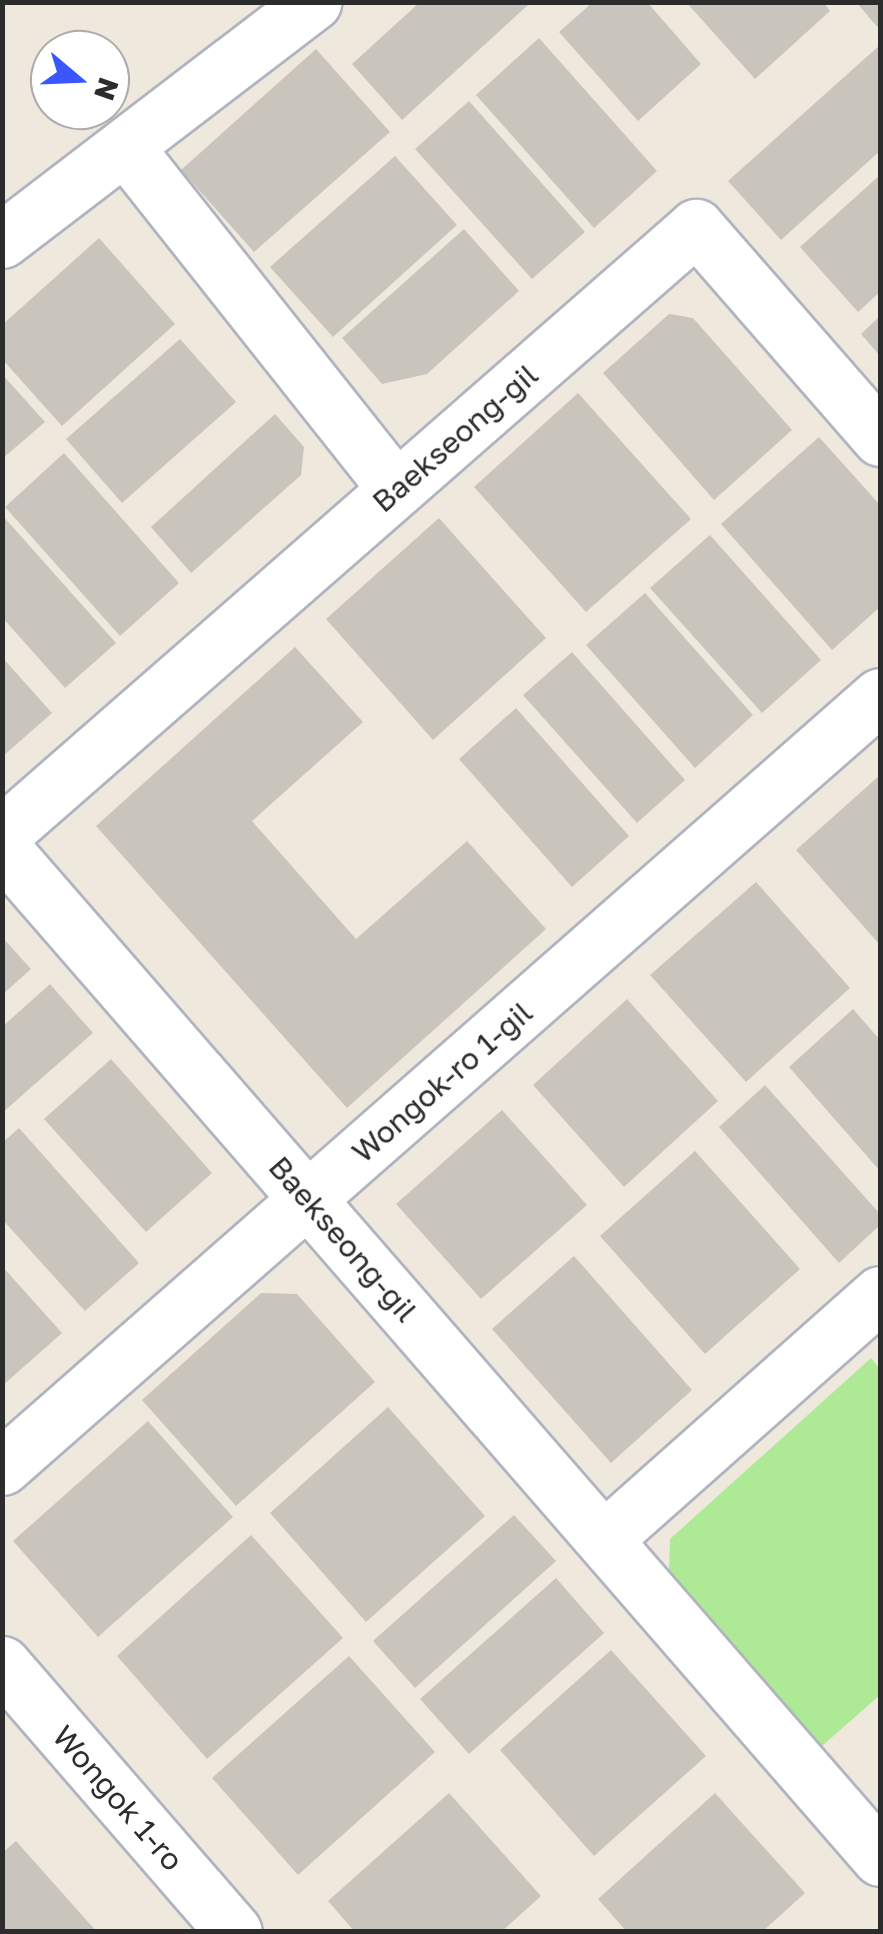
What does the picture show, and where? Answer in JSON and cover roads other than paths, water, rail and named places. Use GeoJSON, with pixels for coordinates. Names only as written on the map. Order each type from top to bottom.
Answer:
{"type":"FeatureCollection","features":[{"type":"Feature","properties":{"kind":"street"},"geometry":{"type":"LineString","coordinates":[[2,240],[313,2]]}},
{"type":"Feature","properties":{"kind":"street"},"geometry":{"type":"LineString","coordinates":[[124,146],[396,490]]}},
{"type":"Feature","properties":{"kind":"street","name":"Baekseong-gil"},"geometry":{"type":"LineString","coordinates":[[2,834],[696,226],[880,438]]}},
{"type":"Feature","properties":{"kind":"street","name":"Wongok-ro 1-gil"},"geometry":{"type":"LineString","coordinates":[[2,1468],[880,696]]}},
{"type":"Feature","properties":{"kind":"street","name":"Baekseong-gil"},"geometry":{"type":"LineString","coordinates":[[2,848],[880,1858]]}},
{"type":"Feature","properties":{"kind":"street"},"geometry":{"type":"LineString","coordinates":[[604,1539],[880,1294]]}},
{"type":"Feature","properties":{"kind":"street","name":"Wongok 1-ro"},"geometry":{"type":"LineString","coordinates":[[2,1664],[234,1932]]}}]}
